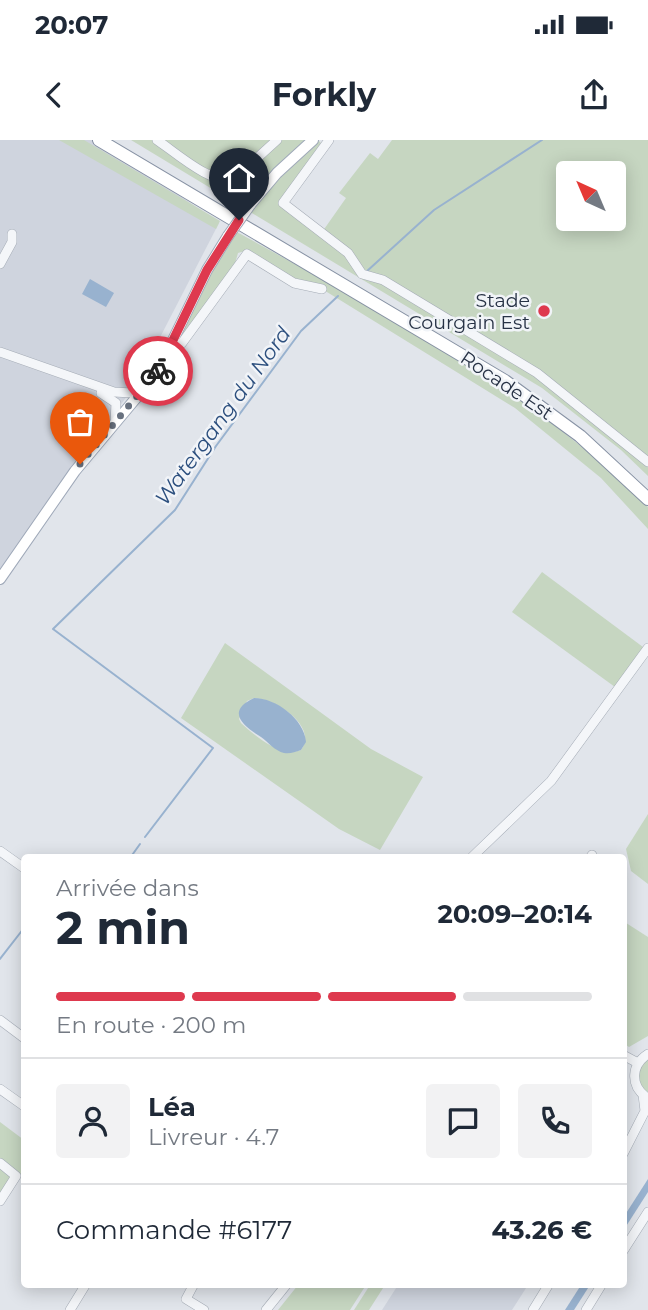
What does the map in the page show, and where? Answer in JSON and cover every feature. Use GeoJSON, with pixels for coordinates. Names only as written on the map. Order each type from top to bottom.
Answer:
{"type":"FeatureCollection","features":[{"type":"Feature","properties":{"kind":"highway"},"geometry":{"type":"LineString","coordinates":[[93,140],[125,155]]}},
{"type":"Feature","properties":{"kind":"highway","name":"Rocade Est"},"geometry":{"type":"LineString","coordinates":[[99,140],[505,381],[573,431],[648,499]]}},
{"type":"Feature","properties":{"kind":"highway","name":"Rocade Est"},"geometry":{"type":"LineString","coordinates":[[115,140],[511,376],[590,435],[648,487]]}},
{"type":"Feature","properties":{"kind":"main road"},"geometry":{"type":"LineString","coordinates":[[0,579],[72,475],[147,386],[172,347],[202,278],[250,205],[280,169],[313,140]]}},
{"type":"Feature","properties":{"kind":"street"},"geometry":{"type":"LineString","coordinates":[[158,140],[210,176],[227,181],[235,178],[277,140]]}},
{"type":"Feature","properties":{"kind":"street"},"geometry":{"type":"LineString","coordinates":[[329,140],[283,203],[348,253],[362,274],[381,279],[537,373],[648,462]]}},
{"type":"Feature","properties":{"kind":"street"},"geometry":{"type":"LineString","coordinates":[[0,264],[12,242],[12,234]]}},
{"type":"Feature","properties":{"kind":"street"},"geometry":{"type":"LineString","coordinates":[[172,347],[182,343],[247,254],[294,283],[323,289]]}},
{"type":"Feature","properties":{"kind":"street"},"geometry":{"type":"LineString","coordinates":[[0,352],[113,395],[130,405]]}},
{"type":"Feature","properties":{"kind":"street"},"geometry":{"type":"LineString","coordinates":[[0,359],[113,395],[132,393],[147,386]]}},
{"type":"Feature","properties":{"kind":"street"},"geometry":{"type":"LineString","coordinates":[[113,395],[117,410],[114,425]]}},
{"type":"Feature","properties":{"kind":"street"},"geometry":{"type":"LineString","coordinates":[[475,854],[548,786],[648,648]]}},
{"type":"Feature","properties":{"kind":"street"},"geometry":{"type":"LineString","coordinates":[[0,850],[21,867]]}},
{"type":"Feature","properties":{"kind":"street"},"geometry":{"type":"LineString","coordinates":[[0,1020],[21,1036]]}},
{"type":"Feature","properties":{"kind":"street"},"geometry":{"type":"LineString","coordinates":[[627,1146],[645,1111],[645,1097],[635,1082],[638,1063],[648,1054]]}},
{"type":"Feature","properties":{"kind":"street"},"geometry":{"type":"LineString","coordinates":[[627,1057],[638,1063]]}},
{"type":"Feature","properties":{"kind":"street"},"geometry":{"type":"LineString","coordinates":[[0,1089],[21,1104]]}},
{"type":"Feature","properties":{"kind":"street"},"geometry":{"type":"LineString","coordinates":[[0,1163],[16,1176],[0,1201]]}},
{"type":"Feature","properties":{"kind":"street"},"geometry":{"type":"LineString","coordinates":[[627,1245],[648,1212]]}},
{"type":"Feature","properties":{"kind":"street"},"geometry":{"type":"LineString","coordinates":[[70,1310],[84,1288]]}},
{"type":"Feature","properties":{"kind":"street"},"geometry":{"type":"LineString","coordinates":[[191,1288],[186,1296],[187,1307],[205,1310]]}},
{"type":"Feature","properties":{"kind":"street"},"geometry":{"type":"LineString","coordinates":[[267,1310],[284,1288]]}},
{"type":"Feature","properties":{"kind":"street"},"geometry":{"type":"LineString","coordinates":[[533,1310],[547,1288]]}},
{"type":"Feature","properties":{"kind":"street"},"geometry":{"type":"LineString","coordinates":[[587,1310],[600,1288]]}},
{"type":"Feature","properties":{"kind":"shaded area"},"geometry":{"type":"Polygon","coordinates":[[[0,140],[100,140],[219,223],[137,382],[0,574],[0,140]]]}},
{"type":"Feature","properties":{"kind":"shaded area"},"geometry":{"type":"Polygon","coordinates":[[[396,1288],[526,1288],[512,1310],[382,1310],[396,1288]]]}},
{"type":"Feature","properties":{"kind":"green space"},"geometry":{"type":"Polygon","coordinates":[[[59,140],[84,140],[220,221],[216,229],[59,140]]]}},
{"type":"Feature","properties":{"kind":"green space"},"geometry":{"type":"Polygon","coordinates":[[[131,140],[318,140],[321,143],[278,204],[320,235],[346,198],[339,193],[370,153],[378,159],[392,140],[648,140],[648,476],[621,450],[542,388],[131,140]]]}},
{"type":"Feature","properties":{"kind":"green space"},"geometry":{"type":"Polygon","coordinates":[[[235,231],[360,300],[524,401],[602,463],[648,507],[648,529],[601,478],[515,408],[314,284],[297,281],[248,250],[238,253],[234,267],[178,342],[203,284],[235,231]]]}},
{"type":"Feature","properties":{"kind":"green space"},"geometry":{"type":"Polygon","coordinates":[[[542,572],[643,647],[615,687],[512,612],[542,572]]]}},
{"type":"Feature","properties":{"kind":"green space"},"geometry":{"type":"Polygon","coordinates":[[[225,643],[371,749],[423,777],[380,850],[339,829],[181,718],[225,643]],[[262,699],[247,701],[239,719],[241,723],[277,748],[293,752],[301,750],[305,741],[299,723],[282,708],[262,699]]]}},
{"type":"Feature","properties":{"kind":"green space"},"geometry":{"type":"Polygon","coordinates":[[[648,814],[648,884],[631,871],[626,849],[648,814]]]}},
{"type":"Feature","properties":{"kind":"green space"},"geometry":{"type":"Polygon","coordinates":[[[627,924],[648,937],[648,1036],[629,1047],[627,924]]]}},
{"type":"Feature","properties":{"kind":"green space"},"geometry":{"type":"Polygon","coordinates":[[[648,1058],[648,1095],[640,1088],[638,1071],[648,1058]]]}},
{"type":"Feature","properties":{"kind":"green space"},"geometry":{"type":"Polygon","coordinates":[[[0,1122],[21,1138],[21,1174],[0,1198],[0,1122]]]}},
{"type":"Feature","properties":{"kind":"green space"},"geometry":{"type":"Polygon","coordinates":[[[296,1288],[364,1288],[350,1310],[278,1310],[296,1288]]]}},
{"type":"Feature","properties":{"kind":"green space"},"geometry":{"type":"Polygon","coordinates":[[[368,1288],[383,1288],[369,1310],[354,1310],[368,1288]]]}},
{"type":"Feature","properties":{"kind":"water"},"geometry":{"type":"Polygon","coordinates":[[[90,279],[114,293],[106,307],[82,294],[90,279]]]}},
{"type":"Feature","properties":{"kind":"water"},"geometry":{"type":"Polygon","coordinates":[[[254,698],[271,702],[288,711],[304,734],[306,742],[301,750],[281,752],[244,724],[240,719],[240,709],[254,698]]]}},
{"type":"Feature","properties":{"kind":"water"},"geometry":{"type":"Polygon","coordinates":[[[648,1179],[648,1192],[627,1225],[627,1212],[648,1179]]]}},
{"type":"Feature","properties":{"kind":"water"},"geometry":{"type":"Polygon","coordinates":[[[579,1288],[588,1288],[574,1310],[565,1310],[579,1288]]]}},
{"type":"Feature","properties":{"kind":"waterway","name":"Watergang du Nord"},"geometry":{"type":"LineString","coordinates":[[366,272],[434,210],[542,140]]}},
{"type":"Feature","properties":{"kind":"waterway","name":"Watergang du Nord"},"geometry":{"type":"LineString","coordinates":[[145,837],[213,748],[53,629],[175,510],[216,446],[301,331],[338,296]]}},
{"type":"Feature","properties":{"kind":"waterway","name":"Watergang du Nord"},"geometry":{"type":"LineString","coordinates":[[133,854],[140,844]]}},
{"type":"Feature","properties":{"kind":"waterway","name":"Watergang du Nord"},"geometry":{"type":"LineString","coordinates":[[0,959],[21,932]]}},
{"type":"Feature","properties":{"kind":"way so far"},"geometry":{"type":"LineString","coordinates":[[80,464],[158,371]]}},
{"type":"Feature","properties":{"kind":"place","name":"Stade Courgain Est"},"geometry":{"type":"Point","coordinates":[544,311]}},
{"type":"Feature","properties":{"kind":"route"},"geometry":{"type":"LineString","coordinates":[[158,371],[216,253],[239,220]]}}]}
